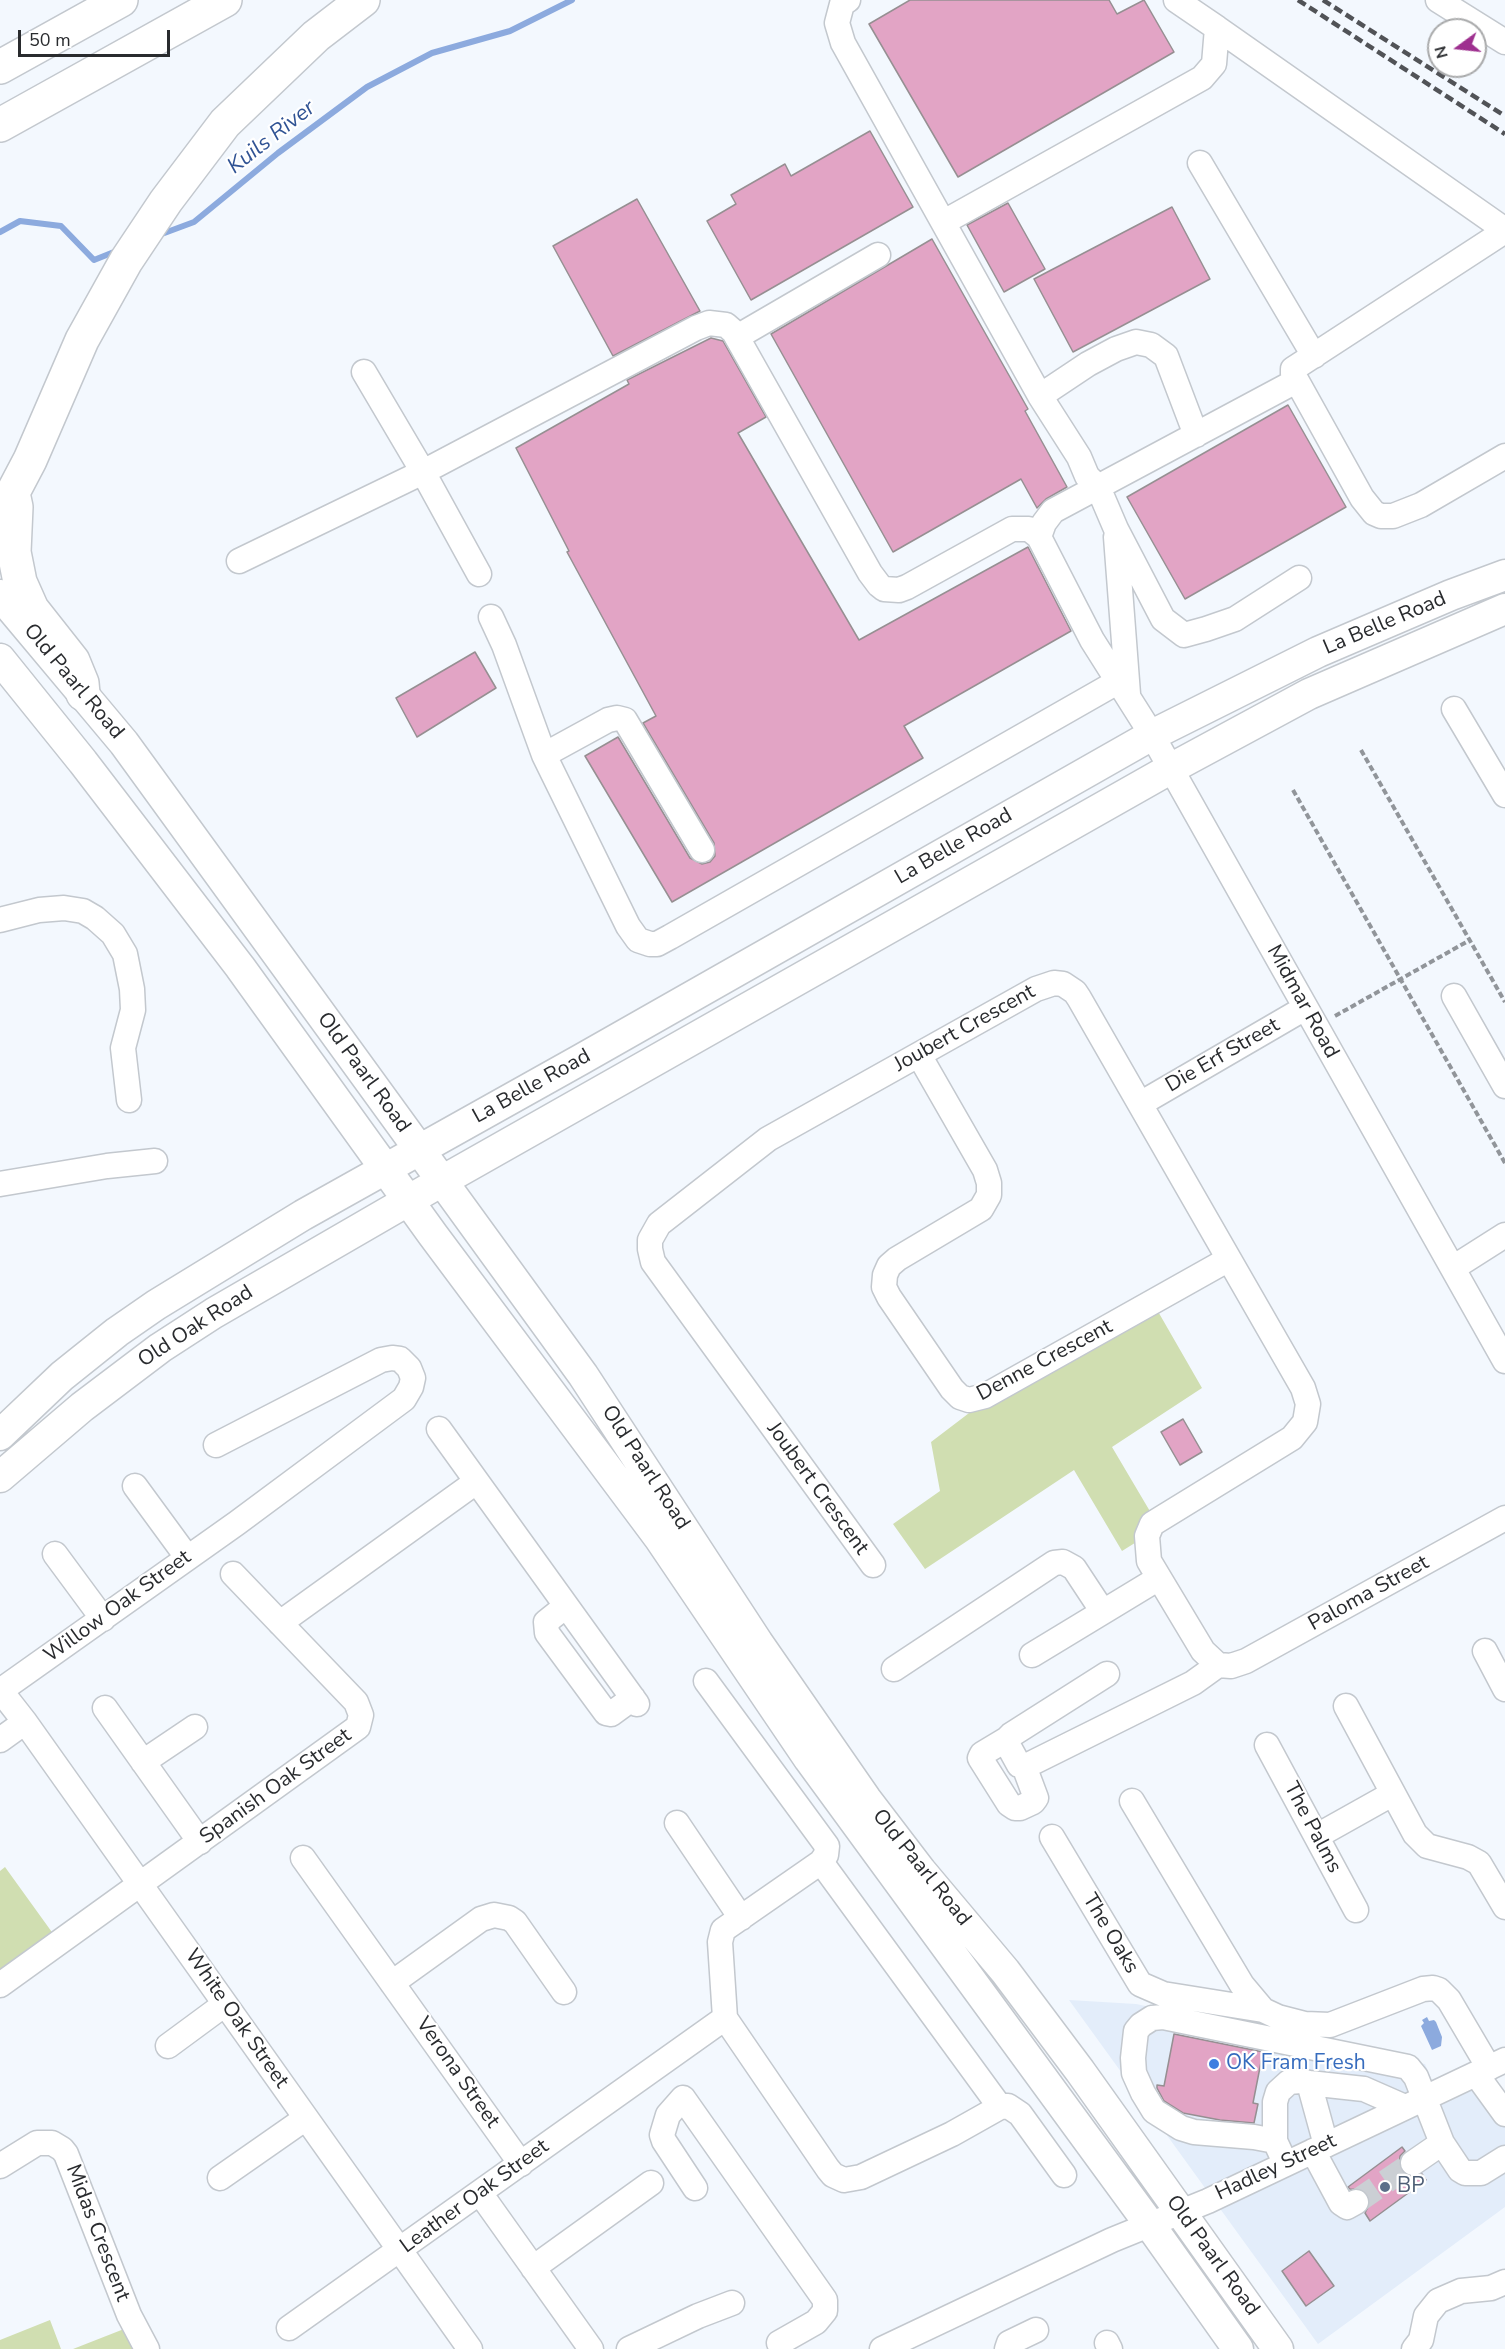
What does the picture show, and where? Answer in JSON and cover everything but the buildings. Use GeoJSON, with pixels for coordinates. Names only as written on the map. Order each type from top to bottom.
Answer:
{"type":"FeatureCollection","features":[{"type":"Feature","properties":{"kind":"highway"},"geometry":{"type":"LineString","coordinates":[[0,67],[121,0]]}},
{"type":"Feature","properties":{"kind":"highway"},"geometry":{"type":"LineString","coordinates":[[0,125],[225,0]]}},
{"type":"Feature","properties":{"kind":"highway"},"geometry":{"type":"LineString","coordinates":[[83,694],[82,683],[73,660],[32,609],[20,582],[14,552],[16,507],[7,505],[82,340],[126,261],[166,201],[225,123],[316,36],[363,0]]}},
{"type":"Feature","properties":{"kind":"main road","name":"La Belle Road"},"geometry":{"type":"LineString","coordinates":[[385,1168],[580,1060],[1152,735],[1318,652],[1451,595],[1505,575]]}},
{"type":"Feature","properties":{"kind":"main road","name":"Old Paarl Road"},"geometry":{"type":"LineString","coordinates":[[0,595],[124,743],[583,1375],[764,1652],[866,1800],[921,1871],[1026,1998],[1278,2349]]}},
{"type":"Feature","properties":{"kind":"main road","name":"La Belle Road"},"geometry":{"type":"LineString","coordinates":[[408,1200],[1170,769],[1309,694],[1505,609]]}},
{"type":"Feature","properties":{"kind":"main road","name":"Old Paarl Road"},"geometry":{"type":"LineString","coordinates":[[0,659],[83,762],[240,967],[408,1200],[660,1539],[809,1759],[1238,2349]]}},
{"type":"Feature","properties":{"kind":"main road"},"geometry":{"type":"LineString","coordinates":[[1152,735],[1188,737],[1267,700],[1287,695],[1309,694]]}},
{"type":"Feature","properties":{"kind":"main road"},"geometry":{"type":"LineString","coordinates":[[1006,818],[1076,798],[1137,764],[1150,763],[1170,769]]}},
{"type":"Feature","properties":{"kind":"main road","name":"Old Oak Road"},"geometry":{"type":"LineString","coordinates":[[0,1435],[62,1376],[146,1311],[385,1168]]}},
{"type":"Feature","properties":{"kind":"main road","name":"Old Oak Road"},"geometry":{"type":"LineString","coordinates":[[0,1478],[82,1407],[160,1348],[214,1313],[408,1200]]}},
{"type":"Feature","properties":{"kind":"street"},"geometry":{"type":"LineString","coordinates":[[848,0],[842,4],[837,23],[843,43],[1040,396],[1079,457],[1087,476],[1098,487],[1116,529],[1163,619],[1184,635],[1235,619],[1299,578]]}},
{"type":"Feature","properties":{"kind":"street"},"geometry":{"type":"LineString","coordinates":[[1176,0],[1505,231],[1293,369],[1296,381],[1362,498],[1374,513],[1381,516],[1393,516],[1421,505],[1505,456]]}},
{"type":"Feature","properties":{"kind":"street"},"geometry":{"type":"LineString","coordinates":[[1438,0],[1505,42]]}},
{"type":"Feature","properties":{"kind":"street"},"geometry":{"type":"LineString","coordinates":[[944,222],[1202,78],[1214,64],[1217,28]]}},
{"type":"Feature","properties":{"kind":"street"},"geometry":{"type":"LineString","coordinates":[[1200,163],[1314,356]]}},
{"type":"Feature","properties":{"kind":"street"},"geometry":{"type":"LineString","coordinates":[[737,337],[878,255]]}},
{"type":"Feature","properties":{"kind":"street"},"geometry":{"type":"LineString","coordinates":[[239,561],[423,471],[703,325],[716,322],[726,325],[737,337],[870,573],[879,585],[890,590],[907,587],[1012,530],[1029,529],[1039,537],[1044,523],[1053,512],[1296,381]]}},
{"type":"Feature","properties":{"kind":"street"},"geometry":{"type":"LineString","coordinates":[[1040,396],[1088,364],[1116,349],[1136,342],[1151,345],[1166,356],[1196,435]]}},
{"type":"Feature","properties":{"kind":"street"},"geometry":{"type":"LineString","coordinates":[[364,372],[423,471],[479,574]]}},
{"type":"Feature","properties":{"kind":"street"},"geometry":{"type":"LineString","coordinates":[[491,617],[504,645],[544,755],[628,926],[638,940],[657,944],[1124,689],[1116,529]]}},
{"type":"Feature","properties":{"kind":"street","name":"Midmar Road"},"geometry":{"type":"LineString","coordinates":[[1039,537],[1092,640],[1152,735],[1505,1361]]}},
{"type":"Feature","properties":{"kind":"street"},"geometry":{"type":"LineString","coordinates":[[1454,709],[1505,795]]}},
{"type":"Feature","properties":{"kind":"street"},"geometry":{"type":"LineString","coordinates":[[544,755],[608,720],[617,718],[625,720],[702,850]]}},
{"type":"Feature","properties":{"kind":"street"},"geometry":{"type":"LineString","coordinates":[[0,920],[39,910],[64,908],[83,911],[113,934],[125,954],[132,989],[133,1010],[123,1048],[129,1100]]}},
{"type":"Feature","properties":{"kind":"street","name":"Joubert Crescent"},"geometry":{"type":"LineString","coordinates":[[873,1565],[653,1262],[650,1240],[659,1224],[768,1139],[1036,989],[1048,984],[1063,984],[1075,992],[1079,998],[1303,1389],[1308,1404],[1305,1422],[1292,1438],[1152,1524],[1147,1536],[1149,1561],[1159,1578]]}},
{"type":"Feature","properties":{"kind":"street"},"geometry":{"type":"LineString","coordinates":[[1454,996],[1505,1086]]}},
{"type":"Feature","properties":{"kind":"street","name":"Die Erf Street"},"geometry":{"type":"LineString","coordinates":[[1140,1104],[1310,1018]]}},
{"type":"Feature","properties":{"kind":"street","name":"Denne Crescent"},"geometry":{"type":"LineString","coordinates":[[919,1054],[985,1170],[990,1183],[989,1195],[981,1209],[889,1266],[885,1275],[884,1287],[946,1380],[960,1397],[969,1400],[986,1396],[1229,1259]]}},
{"type":"Feature","properties":{"kind":"street"},"geometry":{"type":"LineString","coordinates":[[0,1184],[107,1166],[155,1161]]}},
{"type":"Feature","properties":{"kind":"street"},"geometry":{"type":"LineString","coordinates":[[1453,1268],[1505,1235]]}},
{"type":"Feature","properties":{"kind":"street","name":"Willow Oak Street"},"geometry":{"type":"LineString","coordinates":[[0,1691],[237,1523],[404,1399],[413,1378],[410,1368],[400,1359],[381,1360],[216,1445]]}},
{"type":"Feature","properties":{"kind":"street"},"geometry":{"type":"LineString","coordinates":[[439,1429],[635,1701]]}},
{"type":"Feature","properties":{"kind":"street"},"geometry":{"type":"LineString","coordinates":[[280,1623],[476,1482]]}},
{"type":"Feature","properties":{"kind":"street"},"geometry":{"type":"LineString","coordinates":[[135,1486],[187,1557]]}},
{"type":"Feature","properties":{"kind":"street","name":"Paloma Street"},"geometry":{"type":"LineString","coordinates":[[1023,1766],[1224,1666],[1254,1658],[1505,1518]]}},
{"type":"Feature","properties":{"kind":"street"},"geometry":{"type":"LineString","coordinates":[[55,1554],[103,1619]]}},
{"type":"Feature","properties":{"kind":"street"},"geometry":{"type":"LineString","coordinates":[[894,1669],[1053,1563],[1063,1562],[1074,1568],[1103,1612]]}},
{"type":"Feature","properties":{"kind":"street","name":"Spanish Oak Street"},"geometry":{"type":"LineString","coordinates":[[0,1985],[354,1732],[360,1722],[360,1708],[356,1702],[233,1574]]}},
{"type":"Feature","properties":{"kind":"street"},"geometry":{"type":"LineString","coordinates":[[1032,1655],[1159,1578],[1197,1643],[1224,1666]]}},
{"type":"Feature","properties":{"kind":"street"},"geometry":{"type":"LineString","coordinates":[[1485,1651],[1505,1689]]}},
{"type":"Feature","properties":{"kind":"street"},"geometry":{"type":"LineString","coordinates":[[1007,1739],[1019,1765],[1023,1766],[1035,1798],[1034,1802],[1020,1808],[1009,1804],[980,1758],[982,1754],[1041,1714],[1107,1674]]}},
{"type":"Feature","properties":{"kind":"street"},"geometry":{"type":"LineString","coordinates":[[706,1681],[827,1846],[826,1855],[821,1862],[723,1930],[720,1938],[725,2018],[832,2175],[844,2180],[861,2177],[952,2134],[1000,2107],[1008,2106],[1020,2114],[1064,2175]]}},
{"type":"Feature","properties":{"kind":"street","name":"White Oak Street"},"geometry":{"type":"LineString","coordinates":[[0,1691],[25,1722],[470,2349]]}},
{"type":"Feature","properties":{"kind":"street"},"geometry":{"type":"LineString","coordinates":[[1346,1707],[1415,1834],[1427,1846],[1468,1857],[1479,1863],[1505,1907]]}},
{"type":"Feature","properties":{"kind":"street"},"geometry":{"type":"LineString","coordinates":[[105,1708],[200,1842]]}},
{"type":"Feature","properties":{"kind":"street"},"geometry":{"type":"LineString","coordinates":[[0,1740],[25,1722]]}},
{"type":"Feature","properties":{"kind":"street"},"geometry":{"type":"LineString","coordinates":[[143,1762],[195,1726]]}},
{"type":"Feature","properties":{"kind":"street","name":"The Palms"},"geometry":{"type":"LineString","coordinates":[[1267,1745],[1356,1910]]}},
{"type":"Feature","properties":{"kind":"street"},"geometry":{"type":"LineString","coordinates":[[1317,1836],[1392,1794]]}},
{"type":"Feature","properties":{"kind":"street","name":"The Oaks"},"geometry":{"type":"LineString","coordinates":[[1132,1801],[1242,1985],[1263,2010]]}},
{"type":"Feature","properties":{"kind":"street"},"geometry":{"type":"LineString","coordinates":[[676,1823],[741,1918]]}},
{"type":"Feature","properties":{"kind":"street","name":"The Oaks"},"geometry":{"type":"LineString","coordinates":[[1052,1837],[1140,1984],[1163,1994],[1263,2010],[1278,2017],[1305,2024],[1330,2025],[1423,1989],[1433,1988],[1439,1990],[1449,2000],[1490,2067]]}},
{"type":"Feature","properties":{"kind":"street","name":"Verona Street"},"geometry":{"type":"LineString","coordinates":[[303,1858],[521,2164]]}},
{"type":"Feature","properties":{"kind":"street"},"geometry":{"type":"LineString","coordinates":[[821,1862],[1000,2107]]}},
{"type":"Feature","properties":{"kind":"street"},"geometry":{"type":"LineString","coordinates":[[392,1983],[481,1919],[494,1915],[509,1918],[515,1922],[564,1992]]}},
{"type":"Feature","properties":{"kind":"street"},"geometry":{"type":"LineString","coordinates":[[168,2046],[225,2004]]}},
{"type":"Feature","properties":{"kind":"street"},"geometry":{"type":"LineString","coordinates":[[1275,2141],[1194,2132],[1180,2128],[1154,2111],[1134,2073],[1133,2058],[1137,2031],[1141,2025],[1152,2018],[1163,2017],[1402,2065],[1408,2067],[1416,2077],[1414,2103]]}},
{"type":"Feature","properties":{"kind":"street","name":"Leather Oak Street"},"geometry":{"type":"LineString","coordinates":[[289,2328],[725,2018]]}},
{"type":"Feature","properties":{"kind":"street"},"geometry":{"type":"LineString","coordinates":[[660,2065],[825,2300],[825,2311],[816,2322],[779,2343]]}},
{"type":"Feature","properties":{"kind":"street"},"geometry":{"type":"LineString","coordinates":[[1490,2067],[1505,2114]]}},
{"type":"Feature","properties":{"kind":"street","name":"Hadley Street"},"geometry":{"type":"LineString","coordinates":[[882,2349],[1286,2164],[1490,2067]]}},
{"type":"Feature","properties":{"kind":"street"},"geometry":{"type":"LineString","coordinates":[[1286,2164],[1275,2141],[1274,2113],[1278,2092],[1289,2082],[1300,2080],[1364,2089],[1414,2103],[1460,2170],[1465,2173],[1481,2173],[1505,2158]]}},
{"type":"Feature","properties":{"kind":"street"},"geometry":{"type":"LineString","coordinates":[[1309,2083],[1320,2148],[1341,2203],[1347,2206],[1356,2202]]}},
{"type":"Feature","properties":{"kind":"street"},"geometry":{"type":"LineString","coordinates":[[683,2098],[668,2115],[662,2135],[695,2188]]}},
{"type":"Feature","properties":{"kind":"street"},"geometry":{"type":"LineString","coordinates":[[220,2178],[306,2118]]}},
{"type":"Feature","properties":{"kind":"street","name":"Midas Crescent"},"geometry":{"type":"LineString","coordinates":[[0,2166],[40,2142],[52,2143],[62,2149],[66,2154],[129,2315],[147,2349]]}},
{"type":"Feature","properties":{"kind":"street"},"geometry":{"type":"LineString","coordinates":[[1413,2163],[1442,2143]]}},
{"type":"Feature","properties":{"kind":"street"},"geometry":{"type":"LineString","coordinates":[[533,2268],[651,2183]]}},
{"type":"Feature","properties":{"kind":"street"},"geometry":{"type":"LineString","coordinates":[[480,2193],[591,2349]]}},
{"type":"Feature","properties":{"kind":"street"},"geometry":{"type":"LineString","coordinates":[[1414,2349],[1421,2340],[1426,2316],[1438,2301],[1461,2291],[1491,2289],[1505,2282]]}},
{"type":"Feature","properties":{"kind":"street"},"geometry":{"type":"LineString","coordinates":[[629,2349],[698,2316],[732,2303]]}},
{"type":"Feature","properties":{"kind":"street"},"geometry":{"type":"LineString","coordinates":[[1007,2349],[1009,2343],[1036,2330]]}},
{"type":"Feature","properties":{"kind":"path"},"geometry":{"type":"LineString","coordinates":[[1361,750],[1505,1002]]}},
{"type":"Feature","properties":{"kind":"path"},"geometry":{"type":"LineString","coordinates":[[1293,790],[1505,1163]]}},
{"type":"Feature","properties":{"kind":"path"},"geometry":{"type":"LineString","coordinates":[[1310,1018],[1401,979],[1470,940]]}},
{"type":"Feature","properties":{"kind":"shaded area"},"geometry":{"type":"Polygon","coordinates":[[[1069,2000],[1136,2004],[1425,2064],[1435,2087],[1476,2070],[1505,2111],[1505,2207],[1318,2344],[1069,2000]]]}},
{"type":"Feature","properties":{"kind":"green space"},"geometry":{"type":"Polygon","coordinates":[[[1156,1308],[1202,1388],[1112,1447],[1151,1513],[1138,1541],[1122,1551],[1074,1470],[925,1569],[893,1524],[940,1491],[931,1442],[977,1407],[1156,1308]]]}},
{"type":"Feature","properties":{"kind":"green space"},"geometry":{"type":"Polygon","coordinates":[[[5,1867],[54,1935],[0,1974],[0,1871],[5,1867]]]}},
{"type":"Feature","properties":{"kind":"green space"},"geometry":{"type":"Polygon","coordinates":[[[50,2320],[61,2349],[0,2349],[0,2340],[50,2320]]]}},
{"type":"Feature","properties":{"kind":"green space"},"geometry":{"type":"Polygon","coordinates":[[[124,2329],[136,2349],[73,2349],[124,2329]]]}},
{"type":"Feature","properties":{"kind":"water"},"geometry":{"type":"Polygon","coordinates":[[[1427,2017],[1429,2021],[1436,2022],[1442,2037],[1441,2046],[1432,2050],[1421,2026],[1424,2023],[1422,2020],[1427,2017]]]}},
{"type":"Feature","properties":{"kind":"waterway","name":"Kuils River"},"geometry":{"type":"LineString","coordinates":[[159,235],[194,222],[278,153],[367,87],[432,53],[510,31],[572,0]]}},
{"type":"Feature","properties":{"kind":"waterway","name":"Kuils River"},"geometry":{"type":"LineString","coordinates":[[0,232],[20,221],[61,226],[94,260],[119,250]]}},
{"type":"Feature","properties":{"kind":"tunnel"},"geometry":{"type":"LineString","coordinates":[[1356,2202],[1413,2163]]}},
{"type":"Feature","properties":{"kind":"railway"},"geometry":{"type":"LineString","coordinates":[[1298,0],[1505,134]]}},
{"type":"Feature","properties":{"kind":"railway"},"geometry":{"type":"LineString","coordinates":[[1323,0],[1505,116]]}},
{"type":"Feature","properties":{"kind":"place","name":"OK Fram Fresh"},"geometry":{"type":"Point","coordinates":[1214,2064]}},
{"type":"Feature","properties":{"kind":"place","name":"BP"},"geometry":{"type":"Point","coordinates":[1385,2187]}}]}
